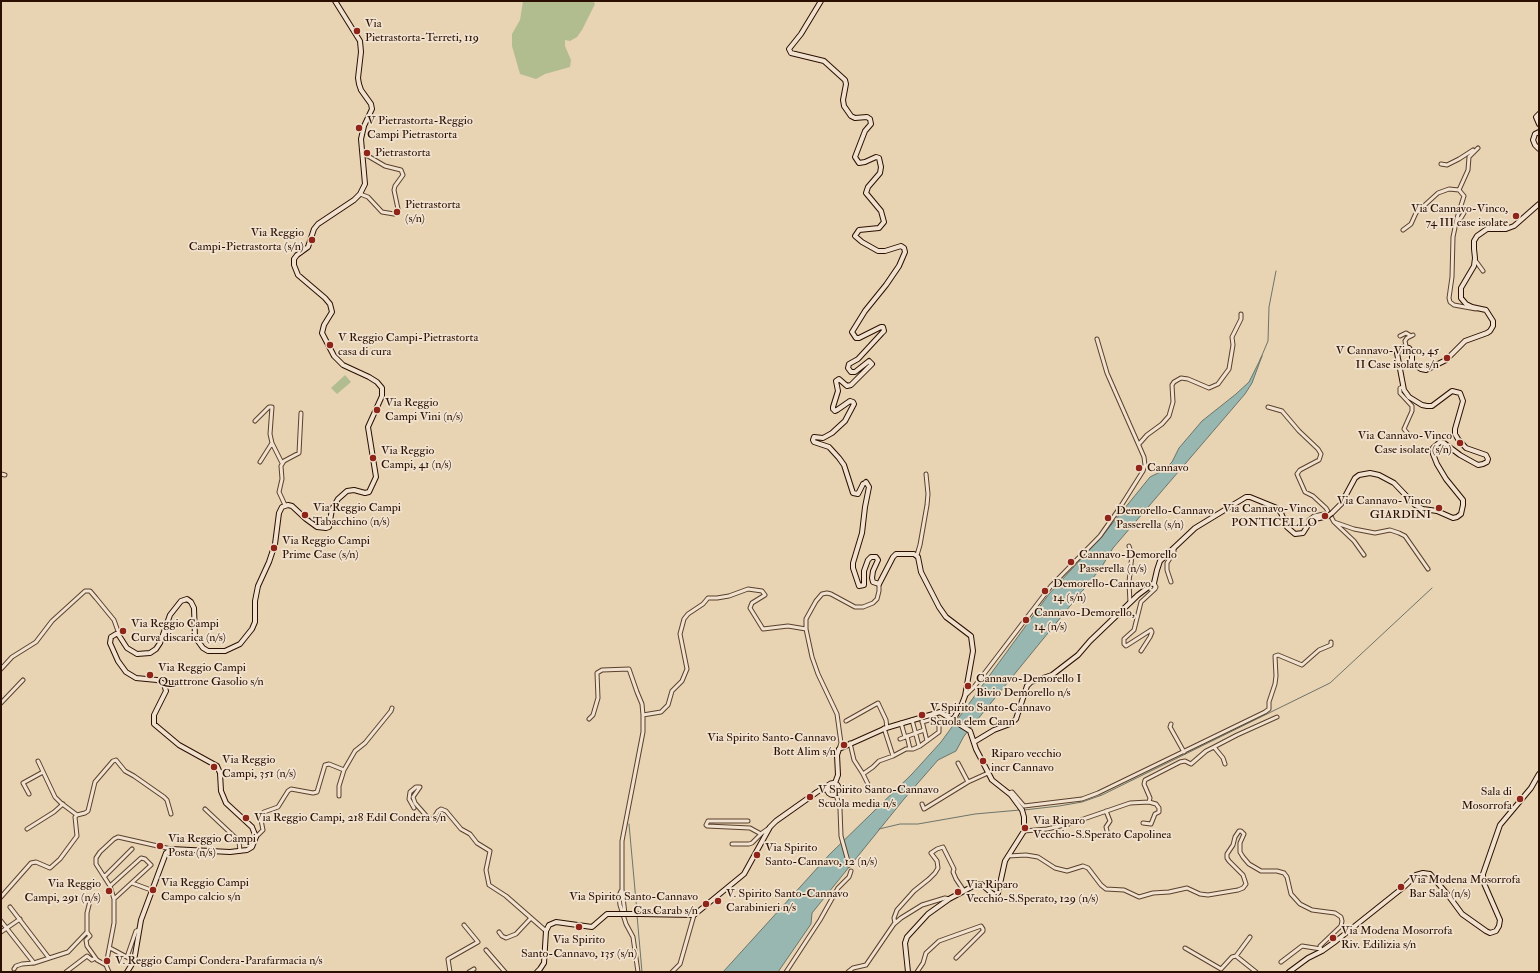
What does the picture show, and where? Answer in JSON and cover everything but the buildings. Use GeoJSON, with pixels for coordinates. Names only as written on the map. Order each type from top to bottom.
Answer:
{"type":"FeatureCollection","features":[{"type":"Feature","properties":{"kind":"street"},"geometry":{"type":"LineString","coordinates":[[1,669],[12,657],[36,642],[52,622],[84,591],[90,590],[114,620],[119,635],[127,648],[132,652],[144,654],[150,653],[156,649],[160,643],[170,615],[181,601],[187,600],[191,602],[194,608],[195,637],[203,648],[208,651],[220,651],[233,648],[240,644],[252,629],[255,622],[255,601],[258,586],[269,562],[280,510],[285,506],[292,506],[318,528],[326,528],[329,527],[332,509],[338,499],[348,491],[354,490],[365,493],[369,492],[373,486],[376,477],[368,427],[382,396],[382,388],[377,382],[369,377],[338,362],[322,333],[324,325],[332,312],[330,304],[326,298],[298,275],[294,265],[294,259],[308,247],[314,229],[318,224],[354,200],[360,194],[366,178],[361,140],[362,132],[371,112],[371,104],[359,84],[358,78],[361,52],[360,41],[335,1]]}},
{"type":"Feature","properties":{"kind":"street"},"geometry":{"type":"LineString","coordinates":[[821,1],[801,34],[789,49],[791,53],[824,61],[845,80],[846,84],[843,100],[844,106],[851,116],[855,118],[867,117],[870,119],[871,124],[865,131],[855,152],[855,157],[859,163],[876,157],[879,158],[881,167],[880,173],[868,187],[866,193],[881,211],[884,222],[879,228],[859,230],[855,236],[862,242],[878,251],[885,251],[901,246],[904,248],[905,252],[900,266],[865,310],[852,332],[856,338],[859,338],[881,326],[884,331],[858,359],[849,364],[848,368],[851,372],[855,372],[869,361],[872,364],[851,385],[847,386],[839,379],[836,381],[838,391],[833,409],[835,411],[850,401],[854,404],[845,421],[832,433],[823,438],[814,437],[813,440],[814,442],[829,447],[839,458],[844,466],[853,493],[858,494],[863,484],[866,482],[868,484],[869,487],[862,533],[853,563],[853,568],[858,585],[864,585],[864,571],[868,560],[873,556],[876,557],[878,560],[872,571],[872,578],[873,582],[879,584]]}},
{"type":"Feature","properties":{"kind":"street"},"geometry":{"type":"LineString","coordinates":[[1539,114],[1536,117],[1539,124]]}},
{"type":"Feature","properties":{"kind":"street"},"geometry":{"type":"LineString","coordinates":[[1539,132],[1535,134],[1533,140],[1539,149]]}},
{"type":"Feature","properties":{"kind":"street"},"geometry":{"type":"LineString","coordinates":[[1441,164],[1447,164],[1459,160],[1468,152],[1478,148],[1469,157],[1468,170],[1459,190]]}},
{"type":"Feature","properties":{"kind":"street"},"geometry":{"type":"LineString","coordinates":[[360,194],[368,197],[382,212],[394,214],[398,209],[394,190],[395,186],[403,175],[401,170],[385,166],[368,156],[363,155]]}},
{"type":"Feature","properties":{"kind":"street"},"geometry":{"type":"LineString","coordinates":[[1403,230],[1411,224],[1416,213],[1438,193],[1449,188],[1459,190],[1464,196],[1453,236],[1450,302],[1463,308],[1482,309]]}},
{"type":"Feature","properties":{"kind":"street"},"geometry":{"type":"LineString","coordinates":[[1400,336],[1406,333],[1412,336],[1407,338],[1405,341],[1406,346],[1411,350],[1412,362],[1418,368],[1426,370],[1450,356],[1465,341],[1487,334],[1493,326],[1493,321],[1486,310],[1472,307],[1466,304],[1461,298],[1461,288],[1474,266],[1474,241],[1477,236],[1487,229],[1510,228],[1539,204]]}},
{"type":"Feature","properties":{"kind":"street"},"geometry":{"type":"LineString","coordinates":[[1456,221],[1461,218],[1464,213]]}},
{"type":"Feature","properties":{"kind":"street"},"geometry":{"type":"LineString","coordinates":[[1475,260],[1483,271]]}},
{"type":"Feature","properties":{"kind":"street"},"geometry":{"type":"LineString","coordinates":[[1139,444],[1169,416],[1173,402],[1172,385],[1176,380],[1181,378],[1188,379],[1209,388],[1218,384],[1229,369],[1233,346],[1232,337],[1241,319],[1241,314]]}},
{"type":"Feature","properties":{"kind":"street"},"geometry":{"type":"LineString","coordinates":[[965,696],[974,688],[1051,586],[1100,536],[1143,471],[1145,465],[1144,457],[1107,372],[1097,339]]}},
{"type":"Feature","properties":{"kind":"street"},"geometry":{"type":"LineString","coordinates":[[1141,651],[1150,637],[1152,632],[1151,630],[1126,646],[1124,644],[1124,639],[1134,630],[1142,602],[1156,587],[1154,583],[1160,561],[1195,528],[1246,497],[1250,497],[1277,508],[1281,513],[1287,527],[1295,534],[1303,533],[1310,522],[1330,514],[1341,504],[1355,478],[1370,473],[1379,475],[1394,483],[1415,506],[1423,510],[1437,511],[1453,518],[1461,514],[1463,500],[1446,479],[1437,464],[1433,454],[1433,448],[1440,442],[1444,443],[1460,455],[1478,465],[1483,464],[1488,459],[1486,455],[1466,448],[1455,434],[1463,401],[1463,397],[1460,394],[1452,391],[1432,406],[1427,406],[1422,405],[1409,397],[1405,392],[1397,352],[1399,349],[1406,346]]}},
{"type":"Feature","properties":{"kind":"street"},"geometry":{"type":"LineString","coordinates":[[1403,387],[1400,388],[1400,393],[1412,406],[1412,411],[1404,429],[1409,435]]}},
{"type":"Feature","properties":{"kind":"street"},"geometry":{"type":"LineString","coordinates":[[255,421],[269,407],[272,407],[270,427],[272,443],[282,463],[279,492],[285,506]]}},
{"type":"Feature","properties":{"kind":"street"},"geometry":{"type":"LineString","coordinates":[[1268,407],[1282,411],[1299,431],[1318,449],[1321,454],[1319,460],[1300,470],[1296,474],[1305,492],[1313,496],[1326,508],[1334,522],[1354,541],[1364,555]]}},
{"type":"Feature","properties":{"kind":"street"},"geometry":{"type":"LineString","coordinates":[[282,463],[299,453],[301,413]]}},
{"type":"Feature","properties":{"kind":"street"},"geometry":{"type":"LineString","coordinates":[[260,462],[272,443]]}},
{"type":"Feature","properties":{"kind":"street"},"geometry":{"type":"LineString","coordinates":[[926,474],[928,494],[927,504],[917,555],[921,572],[938,607],[946,617],[972,636],[973,651],[965,696],[954,720]]}},
{"type":"Feature","properties":{"kind":"street"},"geometry":{"type":"LineString","coordinates":[[1334,522],[1363,532],[1375,534],[1390,530],[1399,533],[1404,536],[1428,569]]}},
{"type":"Feature","properties":{"kind":"street"},"geometry":{"type":"LineString","coordinates":[[1129,546],[1132,555],[1129,582],[1130,603]]}},
{"type":"Feature","properties":{"kind":"street"},"geometry":{"type":"LineString","coordinates":[[1172,582],[1166,563],[1174,552],[1174,548]]}},
{"type":"Feature","properties":{"kind":"street"},"geometry":{"type":"LineString","coordinates":[[835,783],[838,775],[837,755],[841,743],[837,714],[812,657],[806,629],[808,615],[822,594],[827,593],[855,607],[863,607],[873,604],[877,599],[879,584],[893,557],[896,554],[917,555]]}},
{"type":"Feature","properties":{"kind":"street"},"geometry":{"type":"LineString","coordinates":[[974,742],[994,730],[1010,724],[1016,719],[1027,686],[1031,682],[1052,675],[1078,655],[1090,641],[1130,603],[1154,583]]}},
{"type":"Feature","properties":{"kind":"street"},"geometry":{"type":"LineString","coordinates":[[643,715],[661,712],[668,705],[672,691],[682,681],[687,669],[680,634],[684,619],[688,614],[703,604],[708,598],[729,596],[748,589],[764,592],[765,595],[750,606],[752,614],[763,629],[784,626],[806,629]]}},
{"type":"Feature","properties":{"kind":"street"},"geometry":{"type":"LineString","coordinates":[[119,635],[112,635],[109,640],[118,661],[126,672],[136,678],[157,680],[164,684],[166,691],[154,715],[154,724],[179,745],[217,766],[220,773],[221,791],[226,804],[252,827],[256,837]]}},
{"type":"Feature","properties":{"kind":"street"},"geometry":{"type":"LineString","coordinates":[[1010,794],[1012,792],[1024,806],[1082,799],[1184,752],[1269,709],[1269,702],[1276,676],[1276,656],[1278,655],[1302,665],[1319,650],[1331,645],[1331,642]]}},
{"type":"Feature","properties":{"kind":"street"},"geometry":{"type":"LineString","coordinates":[[589,719],[593,715],[598,698],[597,673],[602,670],[626,668],[630,670],[636,692],[642,704],[643,732],[622,841],[622,889],[625,914]]}},
{"type":"Feature","properties":{"kind":"street"},"geometry":{"type":"LineString","coordinates":[[1,703],[23,680]]}},
{"type":"Feature","properties":{"kind":"street"},"geometry":{"type":"LineString","coordinates":[[846,721],[878,703],[886,720],[885,728],[893,756]]}},
{"type":"Feature","properties":{"kind":"street"},"geometry":{"type":"LineString","coordinates":[[339,796],[339,786],[344,770],[355,751],[365,743],[392,708]]}},
{"type":"Feature","properties":{"kind":"street"},"geometry":{"type":"LineString","coordinates":[[908,972],[905,943],[907,937],[928,914],[949,899],[976,884],[981,884],[994,895],[998,893],[1008,856],[1024,831],[1022,810],[1010,794],[992,780],[970,731],[940,712],[921,720]]}},
{"type":"Feature","properties":{"kind":"street"},"geometry":{"type":"LineString","coordinates":[[1149,802],[1150,798],[1144,784],[1145,780],[1180,762],[1185,761],[1191,764],[1206,751],[1237,734],[1277,717]]}},
{"type":"Feature","properties":{"kind":"street"},"geometry":{"type":"LineString","coordinates":[[839,749],[885,728],[901,723],[912,720],[933,718],[938,720],[940,727],[939,732],[919,746],[879,762],[873,768],[862,774]]}},
{"type":"Feature","properties":{"kind":"street"},"geometry":{"type":"LineString","coordinates":[[912,720],[919,746]]}},
{"type":"Feature","properties":{"kind":"street"},"geometry":{"type":"LineString","coordinates":[[921,720],[927,740]]}},
{"type":"Feature","properties":{"kind":"street"},"geometry":{"type":"LineString","coordinates":[[901,723],[910,749]]}},
{"type":"Feature","properties":{"kind":"street"},"geometry":{"type":"LineString","coordinates":[[1171,724],[1170,727],[1184,752]]}},
{"type":"Feature","properties":{"kind":"street"},"geometry":{"type":"LineString","coordinates":[[900,739],[924,730]]}},
{"type":"Feature","properties":{"kind":"street"},"geometry":{"type":"LineString","coordinates":[[850,743],[854,760],[868,784]]}},
{"type":"Feature","properties":{"kind":"street"},"geometry":{"type":"LineString","coordinates":[[1214,747],[1223,758],[1225,764]]}},
{"type":"Feature","properties":{"kind":"street"},"geometry":{"type":"LineString","coordinates":[[1,897],[32,863],[36,862],[50,868],[60,859],[77,836],[74,820],[77,815],[88,811],[95,782],[113,760],[116,760],[125,771],[167,800],[171,814]]}},
{"type":"Feature","properties":{"kind":"street"},"geometry":{"type":"LineString","coordinates":[[38,762],[56,797],[62,804],[77,815]]}},
{"type":"Feature","properties":{"kind":"street"},"geometry":{"type":"LineString","coordinates":[[958,763],[968,782]]}},
{"type":"Feature","properties":{"kind":"street"},"geometry":{"type":"LineString","coordinates":[[106,965],[114,923],[114,899],[105,876],[96,864],[96,858],[100,852],[114,839],[118,837],[171,849],[247,850],[252,847],[256,837],[263,830],[261,820],[264,812],[278,807],[289,790],[294,789],[316,793],[325,765],[330,764],[344,770]]}},
{"type":"Feature","properties":{"kind":"street"},"geometry":{"type":"LineString","coordinates":[[29,794],[23,783],[43,772]]}},
{"type":"Feature","properties":{"kind":"street"},"geometry":{"type":"LineString","coordinates":[[922,804],[924,809],[968,782],[988,773]]}},
{"type":"Feature","properties":{"kind":"street"},"geometry":{"type":"LineString","coordinates":[[1289,972],[1321,950],[1405,886],[1416,875],[1423,873],[1430,874],[1462,914],[1486,931],[1496,931],[1500,920],[1483,881],[1483,874],[1500,825],[1531,788],[1539,774]]}},
{"type":"Feature","properties":{"kind":"street"},"geometry":{"type":"LineString","coordinates":[[827,790],[830,783],[835,783]]}},
{"type":"Feature","properties":{"kind":"street"},"geometry":{"type":"LineString","coordinates":[[835,783],[839,790],[836,794],[840,809],[841,836],[849,865]]}},
{"type":"Feature","properties":{"kind":"street"},"geometry":{"type":"LineString","coordinates":[[414,808],[409,799],[410,792],[416,787],[420,788],[413,797],[415,803],[429,819],[433,819],[438,811],[446,811],[461,829],[470,834],[477,843],[490,851],[486,870],[489,885],[506,896],[546,931]]}},
{"type":"Feature","properties":{"kind":"street"},"geometry":{"type":"LineString","coordinates":[[732,844],[752,843],[783,815],[822,789],[827,790],[830,794],[836,794]]}},
{"type":"Feature","properties":{"kind":"street"},"geometry":{"type":"LineString","coordinates":[[1024,831],[1047,829],[1069,824],[1130,803],[1149,802],[1156,804],[1159,808],[1159,812],[1156,814],[1151,824],[1143,823]]}},
{"type":"Feature","properties":{"kind":"street"},"geometry":{"type":"LineString","coordinates":[[27,830],[54,812],[62,804]]}},
{"type":"Feature","properties":{"kind":"street"},"geometry":{"type":"LineString","coordinates":[[206,809],[239,841],[240,851]]}},
{"type":"Feature","properties":{"kind":"street"},"geometry":{"type":"LineString","coordinates":[[1106,811],[1110,821],[1106,827],[1107,831]]}},
{"type":"Feature","properties":{"kind":"street"},"geometry":{"type":"LineString","coordinates":[[748,820],[708,822],[706,825],[750,828],[761,834]]}},
{"type":"Feature","properties":{"kind":"street"},"geometry":{"type":"LineString","coordinates":[[672,972],[680,964],[694,915],[744,874],[770,827]]}},
{"type":"Feature","properties":{"kind":"street"},"geometry":{"type":"LineString","coordinates":[[1008,856],[1026,855],[1038,857],[1055,868],[1067,871],[1083,866],[1088,868],[1106,889],[1124,890],[1139,897],[1153,893],[1169,892],[1187,888],[1208,896],[1238,890],[1243,888],[1246,884],[1243,875],[1227,858],[1227,854],[1233,845],[1235,837],[1239,831],[1241,831],[1244,834],[1240,843],[1240,852],[1249,864],[1261,871],[1277,871],[1284,873],[1287,877],[1291,894],[1300,904],[1312,910],[1335,913],[1341,917],[1341,926],[1320,946],[1321,950]]}},
{"type":"Feature","properties":{"kind":"street"},"geometry":{"type":"LineString","coordinates":[[895,923],[894,918],[897,910],[914,891],[935,873],[938,868],[937,862],[931,853],[937,849],[942,847],[954,869],[953,872],[956,879],[964,891]]}},
{"type":"Feature","properties":{"kind":"street"},"geometry":{"type":"LineString","coordinates":[[105,876],[132,849]]}},
{"type":"Feature","properties":{"kind":"street"},"geometry":{"type":"LineString","coordinates":[[127,972],[134,961],[140,920],[166,853],[171,849]]}},
{"type":"Feature","properties":{"kind":"street"},"geometry":{"type":"LineString","coordinates":[[110,886],[141,858],[145,859],[151,865],[114,899]]}},
{"type":"Feature","properties":{"kind":"street"},"geometry":{"type":"LineString","coordinates":[[786,972],[820,920],[838,888],[849,877],[851,871]]}},
{"type":"Feature","properties":{"kind":"street"},"geometry":{"type":"LineString","coordinates":[[132,883],[151,890]]}},
{"type":"Feature","properties":{"kind":"street"},"geometry":{"type":"LineString","coordinates":[[622,889],[619,896],[620,906],[624,920],[633,937],[638,972]]}},
{"type":"Feature","properties":{"kind":"street"},"geometry":{"type":"LineString","coordinates":[[848,972],[853,968],[866,965],[895,923],[910,912],[922,905],[945,898],[949,899]]}},
{"type":"Feature","properties":{"kind":"street"},"geometry":{"type":"LineString","coordinates":[[90,901],[87,913],[87,932],[90,936],[86,940],[87,946],[95,958],[106,965],[109,972]]}},
{"type":"Feature","properties":{"kind":"street"},"geometry":{"type":"LineString","coordinates":[[10,907],[49,958]]}},
{"type":"Feature","properties":{"kind":"street"},"geometry":{"type":"LineString","coordinates":[[537,972],[544,963],[546,931],[549,925],[556,922],[592,927],[607,914],[694,915]]}},
{"type":"Feature","properties":{"kind":"street"},"geometry":{"type":"LineString","coordinates":[[498,932],[506,938],[516,934],[531,918]]}},
{"type":"Feature","properties":{"kind":"street"},"geometry":{"type":"LineString","coordinates":[[1,932],[20,919]]}},
{"type":"Feature","properties":{"kind":"street"},"geometry":{"type":"LineString","coordinates":[[1,921],[34,963]]}},
{"type":"Feature","properties":{"kind":"street"},"geometry":{"type":"LineString","coordinates":[[450,972],[448,959],[478,942],[464,925]]}},
{"type":"Feature","properties":{"kind":"street"},"geometry":{"type":"LineString","coordinates":[[917,972],[923,963],[926,952],[939,941],[981,926],[983,931],[956,958]]}},
{"type":"Feature","properties":{"kind":"street"},"geometry":{"type":"LineString","coordinates":[[127,957],[136,931],[139,930]]}},
{"type":"Feature","properties":{"kind":"street"},"geometry":{"type":"LineString","coordinates":[[14,969],[16,966],[22,964],[34,963],[68,952],[87,932]]}},
{"type":"Feature","properties":{"kind":"street"},"geometry":{"type":"LineString","coordinates":[[1185,948],[1221,969],[1232,957],[1236,956],[1250,937]]}},
{"type":"Feature","properties":{"kind":"street"},"geometry":{"type":"LineString","coordinates":[[1281,962],[1302,946],[1321,950]]}},
{"type":"Feature","properties":{"kind":"street"},"geometry":{"type":"LineString","coordinates":[[110,948],[134,961]]}},
{"type":"Feature","properties":{"kind":"street"},"geometry":{"type":"LineString","coordinates":[[486,950],[505,972]]}},
{"type":"Feature","properties":{"kind":"street"},"geometry":{"type":"LineString","coordinates":[[66,972],[87,956],[92,960],[95,958]]}},
{"type":"Feature","properties":{"kind":"street"},"geometry":{"type":"LineString","coordinates":[[1236,956],[1256,972]]}},
{"type":"Feature","properties":{"kind":"street"},"geometry":{"type":"LineString","coordinates":[[468,972],[474,969]]}},
{"type":"Feature","properties":{"kind":"green space"},"geometry":{"type":"Polygon","coordinates":[[[523,1],[593,1],[595,4],[577,37],[570,41],[565,40],[565,46],[571,60],[570,67],[545,74],[536,79],[520,74],[512,46],[512,34],[520,20],[523,1]]]}},
{"type":"Feature","properties":{"kind":"green space"},"geometry":{"type":"Polygon","coordinates":[[[345,375],[351,382],[337,394],[331,388],[345,375]]]}},
{"type":"Feature","properties":{"kind":"water"},"geometry":{"type":"Polygon","coordinates":[[[1262,356],[1252,383],[1245,394],[1113,548],[1101,568],[964,736],[956,751],[938,760],[904,799],[812,913],[811,924],[778,972],[723,972],[830,854],[912,774],[941,742],[1049,594],[1103,535],[1150,477],[1164,470],[1172,462],[1179,448],[1202,421],[1249,382],[1262,356]]]}},
{"type":"Feature","properties":{"kind":"waterway"},"geometry":{"type":"LineString","coordinates":[[1260,360],[1268,341],[1269,307],[1276,271]]}},
{"type":"Feature","properties":{"kind":"waterway"},"geometry":{"type":"LineString","coordinates":[[1024,810],[1082,802],[1102,795],[1330,683],[1432,588]]}},
{"type":"Feature","properties":{"kind":"waterway"},"geometry":{"type":"LineString","coordinates":[[879,829],[900,824],[918,824],[975,814],[1020,810]]}},
{"type":"Feature","properties":{"kind":"waterway"},"geometry":{"type":"LineString","coordinates":[[629,824],[637,912]]}},
{"type":"Feature","properties":{"kind":"waterway"},"geometry":{"type":"LineString","coordinates":[[637,915],[642,972]]}},
{"type":"Feature","properties":{"kind":"place","name":"Via Pietrastorta-Terreti, 119"},"geometry":{"type":"Point","coordinates":[357,31]}},
{"type":"Feature","properties":{"kind":"place","name":"V Pietrastorta-Reggio Campi Pietrastorta"},"geometry":{"type":"Point","coordinates":[359,128]}},
{"type":"Feature","properties":{"kind":"place","name":"Pietrastorta"},"geometry":{"type":"Point","coordinates":[367,153]}},
{"type":"Feature","properties":{"kind":"place","name":"Pietrastorta (s/n)"},"geometry":{"type":"Point","coordinates":[397,212]}},
{"type":"Feature","properties":{"kind":"place","name":"Via Cannavo-Vinco, 74 III case isolate"},"geometry":{"type":"Point","coordinates":[1516,216]}},
{"type":"Feature","properties":{"kind":"place","name":"Via Reggio Campi-Pietrastorta (s/n)"},"geometry":{"type":"Point","coordinates":[312,240]}},
{"type":"Feature","properties":{"kind":"place","name":"V Reggio Campi-Pietrastorta casa di cura"},"geometry":{"type":"Point","coordinates":[330,345]}},
{"type":"Feature","properties":{"kind":"place","name":"V Cannavo-Vinco, 45 II Case isolate s/n"},"geometry":{"type":"Point","coordinates":[1447,358]}},
{"type":"Feature","properties":{"kind":"place","name":"Via Reggio Campi Vini (n/s)"},"geometry":{"type":"Point","coordinates":[377,410]}},
{"type":"Feature","properties":{"kind":"place","name":"Via Cannavo-Vinco Case isolate (s/n)"},"geometry":{"type":"Point","coordinates":[1460,443]}},
{"type":"Feature","properties":{"kind":"place","name":"Via Reggio Campi, 41 (n/s)"},"geometry":{"type":"Point","coordinates":[373,458]}},
{"type":"Feature","properties":{"kind":"place","name":"Cannavo"},"geometry":{"type":"Point","coordinates":[1139,468]}},
{"type":"Feature","properties":{"kind":"place","name":"Via Cannavo-Vinco GIARDINI"},"geometry":{"type":"Point","coordinates":[1439,508]}},
{"type":"Feature","properties":{"kind":"place","name":"Via Reggio Campi Tabacchino (n/s)"},"geometry":{"type":"Point","coordinates":[305,515]}},
{"type":"Feature","properties":{"kind":"place","name":"Via Cannavo-Vinco PONTICELLO"},"geometry":{"type":"Point","coordinates":[1325,516]}},
{"type":"Feature","properties":{"kind":"place","name":"Demorello-Cannavo Passerella (s/n)"},"geometry":{"type":"Point","coordinates":[1108,518]}},
{"type":"Feature","properties":{"kind":"place","name":"Via Reggio Campi Prime Case (s/n)"},"geometry":{"type":"Point","coordinates":[274,548]}},
{"type":"Feature","properties":{"kind":"place","name":"Cannavo-Demorello Passerella (n/s)"},"geometry":{"type":"Point","coordinates":[1071,562]}},
{"type":"Feature","properties":{"kind":"place","name":"Demorello-Cannavo, 14 (s/n)"},"geometry":{"type":"Point","coordinates":[1045,591]}},
{"type":"Feature","properties":{"kind":"place","name":"Cannavo-Demorello, 14 (n/s)"},"geometry":{"type":"Point","coordinates":[1026,620]}},
{"type":"Feature","properties":{"kind":"place","name":"Via Reggio Campi Curva discarica (n/s)"},"geometry":{"type":"Point","coordinates":[123,631]}},
{"type":"Feature","properties":{"kind":"place","name":"Via Reggio Campi Quattrone Gasolio s/n"},"geometry":{"type":"Point","coordinates":[150,675]}},
{"type":"Feature","properties":{"kind":"place","name":"Cannavo-Demorello I Bivio Demorello n/s"},"geometry":{"type":"Point","coordinates":[968,686]}},
{"type":"Feature","properties":{"kind":"place","name":"V Spirito Santo-Cannavo Scuola elem Cann"},"geometry":{"type":"Point","coordinates":[922,715]}},
{"type":"Feature","properties":{"kind":"place","name":"Via Spirito Santo-Cannavo Bott Alim s/n"},"geometry":{"type":"Point","coordinates":[844,745]}},
{"type":"Feature","properties":{"kind":"place","name":"Riparo vecchio incr Cannavo"},"geometry":{"type":"Point","coordinates":[983,761]}},
{"type":"Feature","properties":{"kind":"place","name":"Via Reggio Campi, 351 (n/s)"},"geometry":{"type":"Point","coordinates":[214,767]}},
{"type":"Feature","properties":{"kind":"place","name":"V Spirito Santo-Cannavo Scuola media n/s"},"geometry":{"type":"Point","coordinates":[810,797]}},
{"type":"Feature","properties":{"kind":"place","name":"Sala di Mosorrofa"},"geometry":{"type":"Point","coordinates":[1520,799]}},
{"type":"Feature","properties":{"kind":"place","name":"Via Reggio Campi, 218 Edil Condera s/n"},"geometry":{"type":"Point","coordinates":[246,818]}},
{"type":"Feature","properties":{"kind":"place","name":"Via Riparo Vecchio-S.Sperato Capolinea"},"geometry":{"type":"Point","coordinates":[1025,828]}},
{"type":"Feature","properties":{"kind":"place","name":"Via Reggio Campi Posta (n/s)"},"geometry":{"type":"Point","coordinates":[160,846]}},
{"type":"Feature","properties":{"kind":"place","name":"Via Spirito Santo-Cannavo, 12 (n/s)"},"geometry":{"type":"Point","coordinates":[757,855]}},
{"type":"Feature","properties":{"kind":"place","name":"Via Modena Mosorrofa Bar Sala (n/s)"},"geometry":{"type":"Point","coordinates":[1401,887]}},
{"type":"Feature","properties":{"kind":"place","name":"Via Reggio Campi Campo calcio s/n"},"geometry":{"type":"Point","coordinates":[153,890]}},
{"type":"Feature","properties":{"kind":"place","name":"Via Reggio Campi, 291 (n/s)"},"geometry":{"type":"Point","coordinates":[109,891]}},
{"type":"Feature","properties":{"kind":"place","name":"Via Riparo Vecchio-S.Sperato, 129 (n/s)"},"geometry":{"type":"Point","coordinates":[958,892]}},
{"type":"Feature","properties":{"kind":"place","name":"V. Spirito Santo-Cannavo Carabinieri n/s"},"geometry":{"type":"Point","coordinates":[718,901]}},
{"type":"Feature","properties":{"kind":"place","name":"Via Spirito Santo-Cannavo Cas.Carab s/n"},"geometry":{"type":"Point","coordinates":[706,904]}},
{"type":"Feature","properties":{"kind":"place","name":"Via Spirito Santo-Cannavo, 135 (s/n)"},"geometry":{"type":"Point","coordinates":[579,927]}},
{"type":"Feature","properties":{"kind":"place","name":"Via Modena Mosorrofa Riv. Edilizia s/n"},"geometry":{"type":"Point","coordinates":[1333,938]}},
{"type":"Feature","properties":{"kind":"place","name":"V. Reggio Campi Condera-Parafarmacia n/s"},"geometry":{"type":"Point","coordinates":[107,961]}}]}
